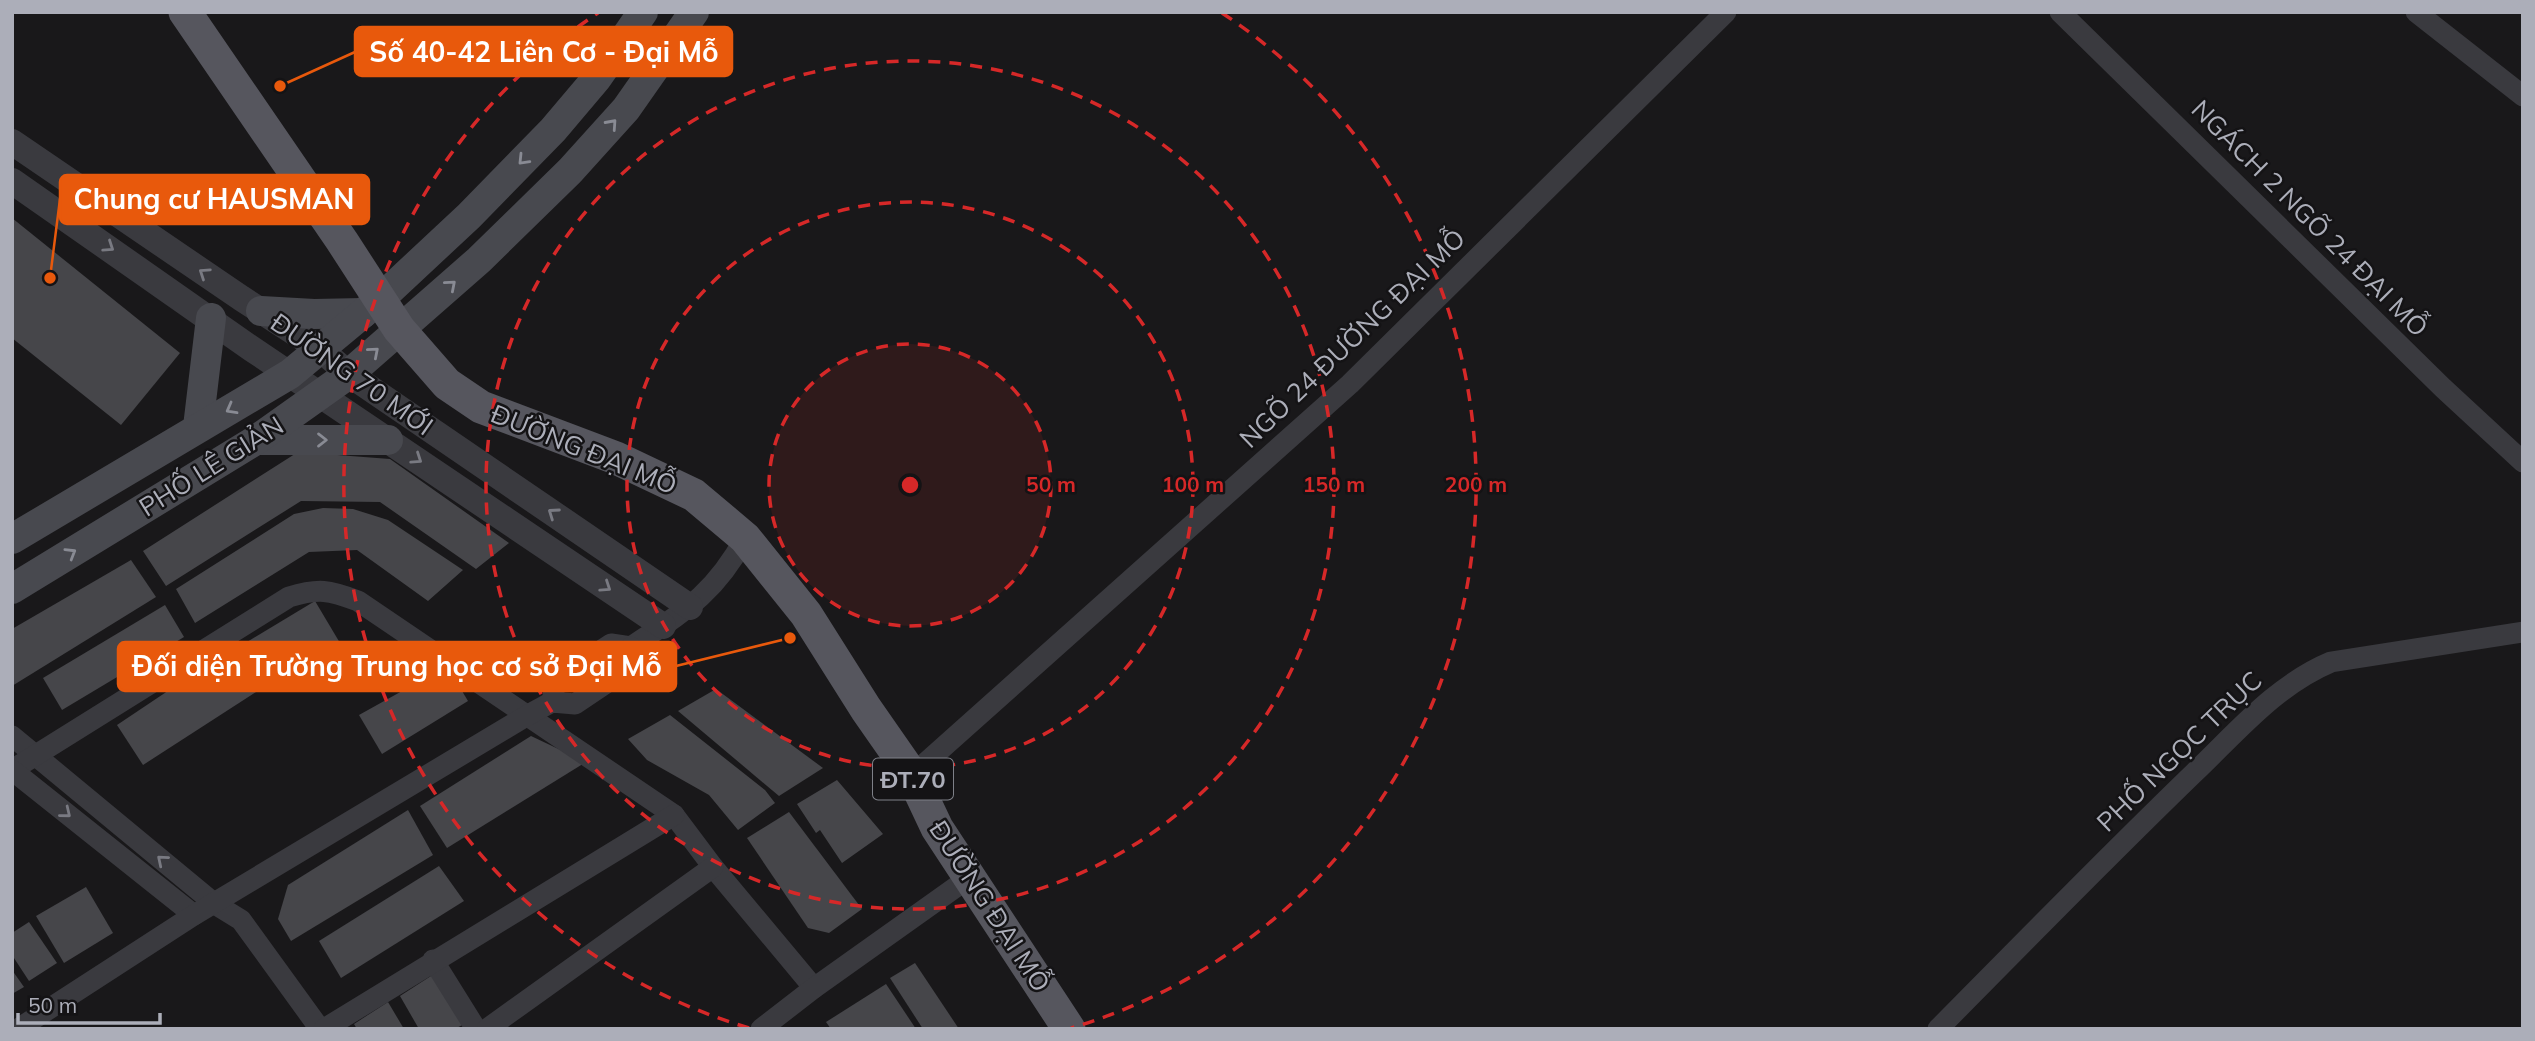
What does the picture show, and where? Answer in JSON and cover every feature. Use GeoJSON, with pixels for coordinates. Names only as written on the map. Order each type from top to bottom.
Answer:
{"type":"FeatureCollection","features":[{"type":"Feature","properties":{"kind":"main road","name":"ĐƯỜNG ĐẠI MỖ"},"geometry":{"type":"LineString","coordinates":[[185,12],[342,241],[371,307],[399,329],[447,384],[481,407],[616,458],[694,495],[744,538],[806,614],[866,709],[912,775],[937,828],[1069,1029]]}},
{"type":"Feature","properties":{"kind":"main road","name":"PHỐ LÊ GIẢN"},"geometry":{"type":"LineString","coordinates":[[12,539],[290,374],[371,307],[469,216],[553,130],[597,78],[643,12]]}},
{"type":"Feature","properties":{"kind":"main road","name":"PHỐ LÊ GIẢN"},"geometry":{"type":"LineString","coordinates":[[12,589],[256,440],[349,374],[479,260],[570,171],[626,109],[694,12]]}},
{"type":"Feature","properties":{"kind":"main road"},"geometry":{"type":"LineString","coordinates":[[261,311],[314,314],[371,307]]}},
{"type":"Feature","properties":{"kind":"main road"},"geometry":{"type":"LineString","coordinates":[[198,427],[211,318]]}},
{"type":"Feature","properties":{"kind":"main road"},"geometry":{"type":"LineString","coordinates":[[256,440],[388,440]]}},
{"type":"Feature","properties":{"kind":"street","name":"NGÕ 24 ĐƯỜNG ĐẠI MỖ"},"geometry":{"type":"LineString","coordinates":[[912,775],[1350,384],[1726,12]]}},
{"type":"Feature","properties":{"kind":"street","name":"NGÁCH 2 NGÕ 24 ĐẠI MỖ"},"geometry":{"type":"LineString","coordinates":[[2060,12],[2434,379],[2523,462]]}},
{"type":"Feature","properties":{"kind":"street"},"geometry":{"type":"LineString","coordinates":[[2416,12],[2523,96]]}},
{"type":"Feature","properties":{"kind":"street","name":"ĐƯỜNG 70 MỚI"},"geometry":{"type":"LineString","coordinates":[[12,142],[320,349],[349,374],[690,607]]}},
{"type":"Feature","properties":{"kind":"street","name":"ĐƯỜNG 70 MỚI"},"geometry":{"type":"LineString","coordinates":[[12,181],[290,374],[663,625]]}},
{"type":"Feature","properties":{"kind":"street"},"geometry":{"type":"LineString","coordinates":[[552,702],[556,680],[611,644],[631,647],[690,607],[730,566],[744,538]]}},
{"type":"Feature","properties":{"kind":"street"},"geometry":{"type":"LineString","coordinates":[[194,915],[12,770],[289,597],[312,590],[335,592],[358,601],[674,815],[713,867],[814,988]]}},
{"type":"Feature","properties":{"kind":"street","name":"PHỐ NGỌC TRỤC"},"geometry":{"type":"LineString","coordinates":[[1938,1029],[2175,791],[2280,691],[2307,672],[2331,662],[2523,632]]}},
{"type":"Feature","properties":{"kind":"street"},"geometry":{"type":"LineString","coordinates":[[18,1029],[194,915],[528,715],[552,702],[575,705],[630,667],[631,647]]}},
{"type":"Feature","properties":{"kind":"street"},"geometry":{"type":"LineString","coordinates":[[12,736],[215,904],[241,920],[322,1029],[674,815]]}},
{"type":"Feature","properties":{"kind":"street"},"geometry":{"type":"LineString","coordinates":[[487,1029],[713,867]]}},
{"type":"Feature","properties":{"kind":"street"},"geometry":{"type":"LineString","coordinates":[[761,1029],[970,877]]}},
{"type":"Feature","properties":{"kind":"street"},"geometry":{"type":"LineString","coordinates":[[433,961],[476,1029]]}},
{"type":"Feature","properties":{"kind":"building"},"geometry":{"type":"Polygon","coordinates":[[[12,218],[180,353],[121,425],[12,338],[12,218]]]}},
{"type":"Feature","properties":{"kind":"building"},"geometry":{"type":"Polygon","coordinates":[[[298,452],[390,459],[509,543],[476,569],[380,502],[301,501],[166,586],[143,551],[298,452]]]}},
{"type":"Feature","properties":{"kind":"building"},"geometry":{"type":"Polygon","coordinates":[[[323,508],[353,509],[388,520],[463,570],[428,601],[357,550],[309,552],[195,623],[176,589],[294,514],[323,508]]]}},
{"type":"Feature","properties":{"kind":"building"},"geometry":{"type":"Polygon","coordinates":[[[131,560],[156,597],[12,686],[12,629],[131,560]]]}},
{"type":"Feature","properties":{"kind":"building"},"geometry":{"type":"Polygon","coordinates":[[[315,601],[340,643],[268,685],[242,645],[315,601]]]}},
{"type":"Feature","properties":{"kind":"building"},"geometry":{"type":"Polygon","coordinates":[[[165,605],[184,637],[62,710],[43,678],[165,605]]]}},
{"type":"Feature","properties":{"kind":"building"},"geometry":{"type":"Polygon","coordinates":[[[229,650],[256,692],[143,765],[117,725],[229,650]]]}},
{"type":"Feature","properties":{"kind":"building"},"geometry":{"type":"Polygon","coordinates":[[[447,666],[468,701],[382,754],[359,715],[447,666]]]}},
{"type":"Feature","properties":{"kind":"building"},"geometry":{"type":"Polygon","coordinates":[[[716,689],[823,768],[779,796],[678,711],[716,689]]]}},
{"type":"Feature","properties":{"kind":"building"},"geometry":{"type":"Polygon","coordinates":[[[670,715],[765,790],[775,803],[738,830],[709,795],[647,760],[628,739],[670,715]]]}},
{"type":"Feature","properties":{"kind":"building"},"geometry":{"type":"Polygon","coordinates":[[[531,736],[586,762],[447,848],[420,806],[531,736]]]}},
{"type":"Feature","properties":{"kind":"building"},"geometry":{"type":"Polygon","coordinates":[[[837,780],[883,834],[842,863],[820,830],[816,833],[797,804],[837,780]]]}},
{"type":"Feature","properties":{"kind":"building"},"geometry":{"type":"Polygon","coordinates":[[[408,810],[433,855],[291,941],[278,919],[288,885],[408,810]]]}},
{"type":"Feature","properties":{"kind":"building"},"geometry":{"type":"Polygon","coordinates":[[[789,812],[862,909],[829,933],[808,928],[747,838],[789,812]]]}},
{"type":"Feature","properties":{"kind":"building"},"geometry":{"type":"Polygon","coordinates":[[[439,866],[464,901],[341,978],[319,941],[439,866]]]}},
{"type":"Feature","properties":{"kind":"building"},"geometry":{"type":"Polygon","coordinates":[[[86,887],[113,933],[64,963],[36,916],[86,887]]]}},
{"type":"Feature","properties":{"kind":"building"},"geometry":{"type":"Polygon","coordinates":[[[29,922],[57,963],[29,981],[12,955],[12,933],[29,922]]]}},
{"type":"Feature","properties":{"kind":"building"},"geometry":{"type":"Polygon","coordinates":[[[915,963],[959,1029],[923,1029],[890,978],[915,963]]]}},
{"type":"Feature","properties":{"kind":"building"},"geometry":{"type":"Polygon","coordinates":[[[12,970],[24,987],[12,994],[12,970]]]}},
{"type":"Feature","properties":{"kind":"building"},"geometry":{"type":"Polygon","coordinates":[[[434,974],[464,1024],[455,1029],[419,1029],[400,996],[434,974]]]}},
{"type":"Feature","properties":{"kind":"building"},"geometry":{"type":"Polygon","coordinates":[[[886,984],[916,1029],[831,1029],[826,1022],[886,984]]]}},
{"type":"Feature","properties":{"kind":"building"},"geometry":{"type":"Polygon","coordinates":[[[388,1002],[404,1029],[357,1029],[354,1024],[388,1002]]]}},
{"type":"Feature","properties":{"kind":"place","name":"Số 40-42 Liên Cơ - Đại Mỗ"},"geometry":{"type":"Point","coordinates":[280,86]}},
{"type":"Feature","properties":{"kind":"place","name":"Chung cư HAUSMAN"},"geometry":{"type":"Point","coordinates":[50,278]}},
{"type":"Feature","properties":{"kind":"place","name":"Đối diện Trường Trung học cơ sở Đại Mỗ"},"geometry":{"type":"Point","coordinates":[790,638]}}]}
